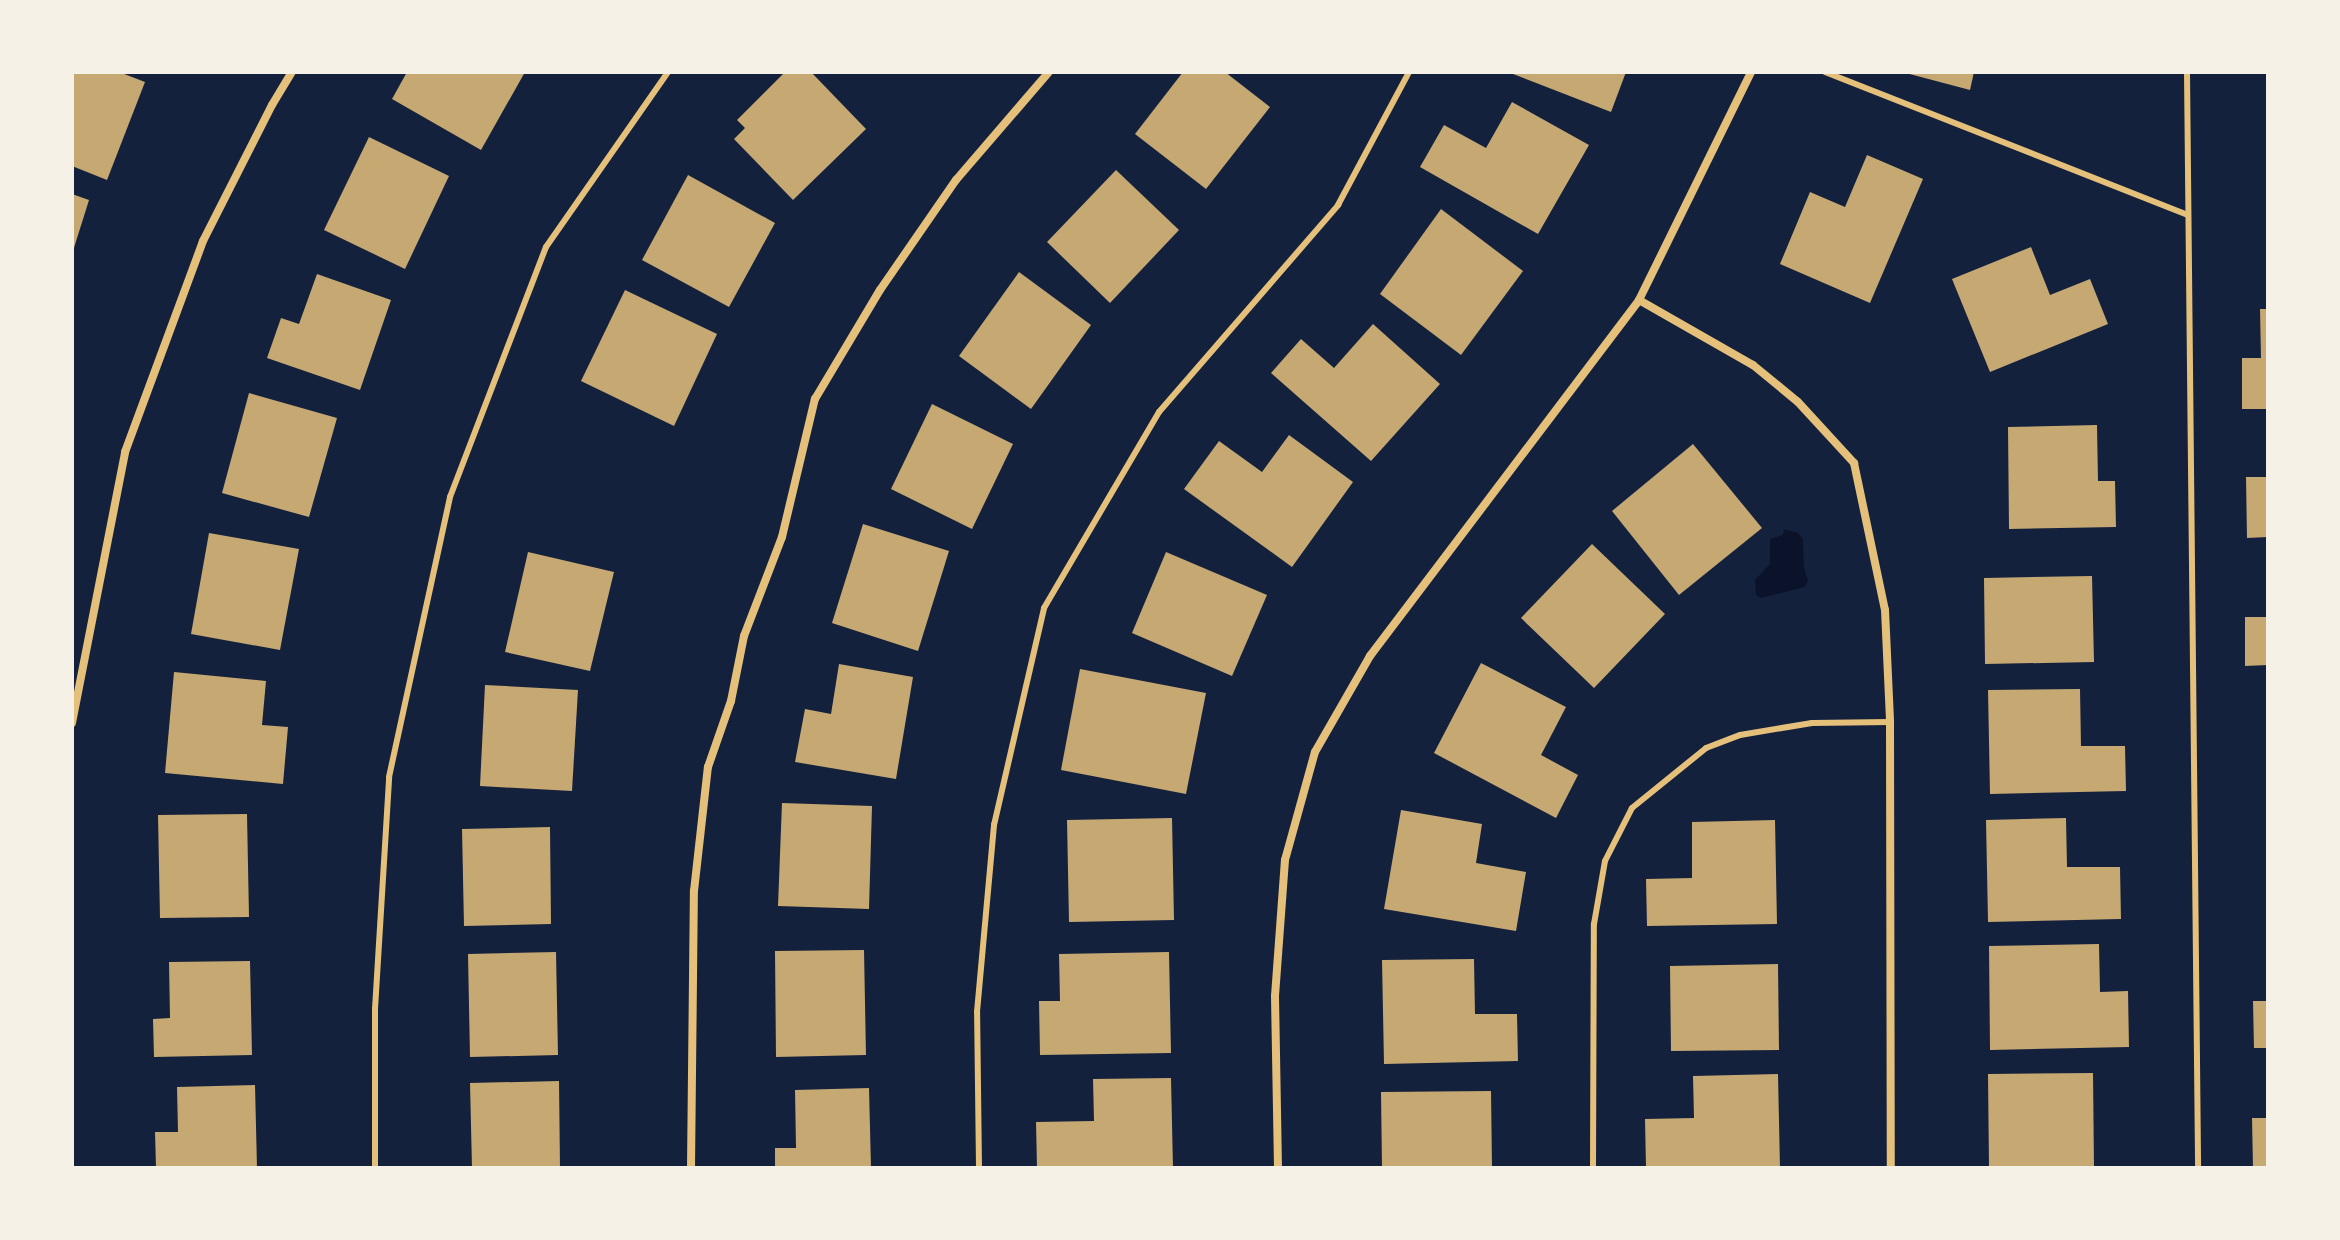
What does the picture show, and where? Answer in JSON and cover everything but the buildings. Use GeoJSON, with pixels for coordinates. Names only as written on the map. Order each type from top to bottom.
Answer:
{"type":"FeatureCollection","features":[{"type":"Feature","properties":{"kind":"street"},"geometry":{"type":"LineString","coordinates":[[72,723],[125,452],[203,241],[292,72]]}},
{"type":"Feature","properties":{"kind":"street"},"geometry":{"type":"LineString","coordinates":[[691,1168],[694,891],[708,767],[731,701],[744,636],[782,537],[815,399],[880,290],[956,180],[1049,72]]}},
{"type":"Feature","properties":{"kind":"street"},"geometry":{"type":"LineString","coordinates":[[1278,1168],[1275,996],[1285,860],[1315,752],[1370,656],[1639,300],[1751,72]]}},
{"type":"Feature","properties":{"kind":"street"},"geometry":{"type":"LineString","coordinates":[[1639,300],[1753,365],[1798,402],[1854,463],[1885,610],[1890,722],[1891,1168]]}},
{"type":"Feature","properties":{"kind":"lane"},"geometry":{"type":"LineString","coordinates":[[375,1168],[375,1009],[389,777],[450,497],[546,247],[668,72]]}},
{"type":"Feature","properties":{"kind":"lane"},"geometry":{"type":"LineString","coordinates":[[979,1168],[977,1012],[994,825],[1044,608],[1159,412],[1338,205],[1409,72]]}},
{"type":"Feature","properties":{"kind":"lane"},"geometry":{"type":"LineString","coordinates":[[1825,72],[2188,215]]}},
{"type":"Feature","properties":{"kind":"lane"},"geometry":{"type":"LineString","coordinates":[[2187,72],[2198,1168]]}},
{"type":"Feature","properties":{"kind":"lane"},"geometry":{"type":"LineString","coordinates":[[1593,1168],[1594,924],[1605,861],[1632,808],[1706,748],[1740,735],[1812,723],[1890,722]]}},
{"type":"Feature","properties":{"kind":"water"},"geometry":{"type":"Polygon","coordinates":[[[1784,529],[1798,533],[1803,539],[1808,581],[1805,587],[1761,598],[1756,595],[1755,580],[1770,564],[1770,539],[1783,535],[1784,529]]]}}]}
